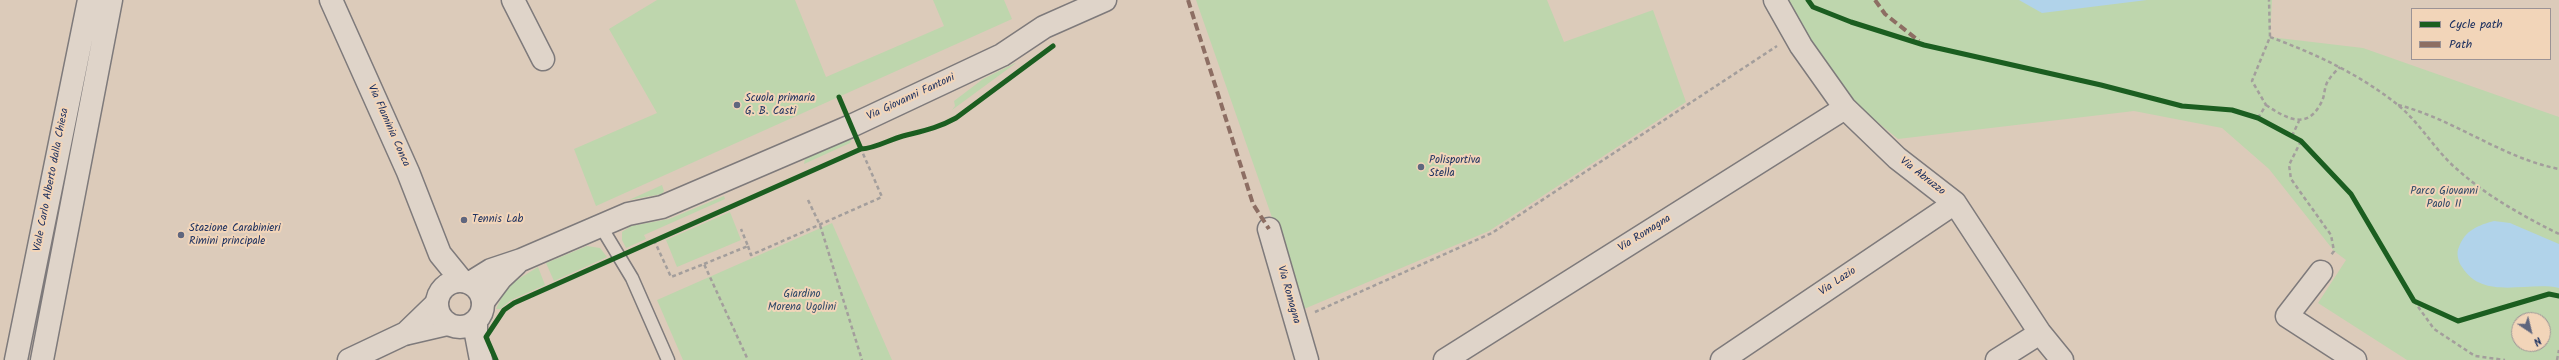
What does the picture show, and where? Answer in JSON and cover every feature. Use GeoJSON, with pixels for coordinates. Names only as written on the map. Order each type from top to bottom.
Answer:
{"type":"FeatureCollection","features":[{"type":"Feature","properties":{"kind":"street","name":"Viale Carlo Alberto dalla Chiesa"},"geometry":{"type":"LineString","coordinates":[[16,360],[89,0]]}},
{"type":"Feature","properties":{"kind":"street"},"geometry":{"type":"LineString","coordinates":[[42,360],[111,0]]}},
{"type":"Feature","properties":{"kind":"street","name":"Via Flaminia Conca"},"geometry":{"type":"LineString","coordinates":[[331,0],[408,172],[440,254],[466,282]]}},
{"type":"Feature","properties":{"kind":"street"},"geometry":{"type":"LineString","coordinates":[[513,0],[542,59]]}},
{"type":"Feature","properties":{"kind":"street","name":"Via Giovanni Fantoni"},"geometry":{"type":"LineString","coordinates":[[466,282],[491,270],[521,260],[628,214],[662,207],[851,126],[1002,56],[1044,27],[1104,0]]}},
{"type":"Feature","properties":{"kind":"street","name":"Via Abruzzo"},"geometry":{"type":"LineString","coordinates":[[1775,0],[1794,34],[1845,108],[1897,158],[1955,203],[2040,333],[2062,360]]}},
{"type":"Feature","properties":{"kind":"street","name":"Via Romagna"},"geometry":{"type":"LineString","coordinates":[[1445,360],[1845,108]]}},
{"type":"Feature","properties":{"kind":"street","name":"Via Lazio"},"geometry":{"type":"LineString","coordinates":[[1722,360],[1955,203]]}},
{"type":"Feature","properties":{"kind":"street","name":"Via Romagna"},"geometry":{"type":"LineString","coordinates":[[1269,229],[1307,360]]}},
{"type":"Feature","properties":{"kind":"street","name":"Via Flaminia Conca"},"geometry":{"type":"LineString","coordinates":[[439,296],[440,254]]}},
{"type":"Feature","properties":{"kind":"street","name":"Via Giovanni Fantoni"},"geometry":{"type":"LineString","coordinates":[[480,311],[501,278],[521,260]]}},
{"type":"Feature","properties":{"kind":"street"},"geometry":{"type":"LineString","coordinates":[[2321,272],[2288,316],[2355,360]]}},
{"type":"Feature","properties":{"kind":"street"},"geometry":{"type":"LineString","coordinates":[[404,334],[455,281],[466,282],[479,291],[480,311],[476,334],[481,360]]}},
{"type":"Feature","properties":{"kind":"street"},"geometry":{"type":"LineString","coordinates":[[439,296],[437,312],[451,326],[477,360]]}},
{"type":"Feature","properties":{"kind":"street"},"geometry":{"type":"LineString","coordinates":[[349,360],[404,334],[451,326],[463,328],[480,311]]}},
{"type":"Feature","properties":{"kind":"street"},"geometry":{"type":"LineString","coordinates":[[1997,360],[2040,333]]}},
{"type":"Feature","properties":{"kind":"lane"},"geometry":{"type":"LineString","coordinates":[[600,225],[632,278],[668,360]]}},
{"type":"Feature","properties":{"kind":"path"},"geometry":{"type":"LineString","coordinates":[[2269,0],[2270,37],[2252,81],[2266,105],[2287,119],[2299,121],[2314,114],[2323,101],[2327,82],[2340,67]]}},
{"type":"Feature","properties":{"kind":"path"},"geometry":{"type":"LineString","coordinates":[[1295,321],[1492,233],[1794,34]]}},
{"type":"Feature","properties":{"kind":"path"},"geometry":{"type":"LineString","coordinates":[[2270,37],[2315,53],[2340,67],[2398,105],[2458,171],[2510,210],[2559,234]]}},
{"type":"Feature","properties":{"kind":"path"},"geometry":{"type":"LineString","coordinates":[[2258,118],[2266,105]]}},
{"type":"Feature","properties":{"kind":"path"},"geometry":{"type":"LineString","coordinates":[[2398,105],[2417,110],[2474,138],[2559,170]]}},
{"type":"Feature","properties":{"kind":"path"},"geometry":{"type":"LineString","coordinates":[[2252,116],[2265,122]]}},
{"type":"Feature","properties":{"kind":"path"},"geometry":{"type":"LineString","coordinates":[[2292,136],[2299,121]]}},
{"type":"Feature","properties":{"kind":"path"},"geometry":{"type":"LineString","coordinates":[[741,229],[751,255],[882,197],[864,149],[851,126]]}},
{"type":"Feature","properties":{"kind":"path"},"geometry":{"type":"LineString","coordinates":[[2285,133],[2301,141],[2306,146]]}},
{"type":"Feature","properties":{"kind":"path"},"geometry":{"type":"LineString","coordinates":[[2301,141],[2289,165],[2291,179],[2332,235],[2334,252],[2321,272]]}},
{"type":"Feature","properties":{"kind":"path"},"geometry":{"type":"LineString","coordinates":[[854,152],[864,149]]}},
{"type":"Feature","properties":{"kind":"path"},"geometry":{"type":"LineString","coordinates":[[808,200],[820,225],[862,360]]}},
{"type":"Feature","properties":{"kind":"path"},"geometry":{"type":"LineString","coordinates":[[648,243],[661,237]]}},
{"type":"Feature","properties":{"kind":"path"},"geometry":{"type":"LineString","coordinates":[[654,240],[670,277],[748,246]]}},
{"type":"Feature","properties":{"kind":"path"},"geometry":{"type":"LineString","coordinates":[[704,264],[748,360]]}},
{"type":"Feature","properties":{"kind":"path"},"geometry":{"type":"LineString","coordinates":[[2410,295],[2434,329],[2475,356],[2505,360]]}},
{"type":"Feature","properties":{"kind":"path"},"geometry":{"type":"LineString","coordinates":[[2414,301],[2427,307]]}},
{"type":"Feature","properties":{"kind":"path"},"geometry":{"type":"LineString","coordinates":[[2557,360],[2559,350]]}},
{"type":"Feature","properties":{"kind":"green space","name":"Scuola primaria G. B. Casti"},"geometry":{"type":"Polygon","coordinates":[[[657,0],[795,0],[826,77],[944,26],[933,0],[1004,0],[1012,19],[596,206],[574,149],[657,113],[609,29],[657,0]]]}},
{"type":"Feature","properties":{"kind":"green space","name":"Polisportiva Stella"},"geometry":{"type":"Polygon","coordinates":[[[1196,0],[1547,0],[1564,42],[1653,10],[1686,102],[1489,231],[1304,309],[1196,0]]]}},
{"type":"Feature","properties":{"kind":"green space","name":"Parco Giovanni Paolo II"},"geometry":{"type":"Polygon","coordinates":[[[1789,0],[2272,0],[2270,37],[2363,48],[2559,117],[2559,360],[2407,360],[2318,303],[2346,260],[2334,251],[2269,169],[2222,128],[2134,111],[1898,139],[1853,102],[1814,50],[1789,0]]]}},
{"type":"Feature","properties":{"kind":"green space"},"geometry":{"type":"Polygon","coordinates":[[[1015,63],[952,110],[955,106],[954,101],[983,79],[1015,63]]]}},
{"type":"Feature","properties":{"kind":"green space"},"geometry":{"type":"Polygon","coordinates":[[[852,138],[850,143],[804,164],[805,159],[852,138]]]}},
{"type":"Feature","properties":{"kind":"green space"},"geometry":{"type":"Polygon","coordinates":[[[662,185],[664,191],[662,194],[629,200],[662,185]]]}},
{"type":"Feature","properties":{"kind":"green space"},"geometry":{"type":"Polygon","coordinates":[[[724,196],[725,199],[644,235],[646,239],[626,248],[622,240],[622,232],[631,226],[669,219],[724,196]]]}},
{"type":"Feature","properties":{"kind":"green space"},"geometry":{"type":"Polygon","coordinates":[[[730,212],[741,240],[677,267],[666,240],[730,212]]]}},
{"type":"Feature","properties":{"kind":"green space","name":"Giardino Morena Ugolini"},"geometry":{"type":"Polygon","coordinates":[[[832,223],[892,360],[683,360],[657,300],[832,223]]]}},
{"type":"Feature","properties":{"kind":"green space"},"geometry":{"type":"Polygon","coordinates":[[[587,246],[600,248],[607,257],[554,281],[546,263],[587,246]]]}},
{"type":"Feature","properties":{"kind":"green space"},"geometry":{"type":"Polygon","coordinates":[[[538,267],[545,285],[511,300],[500,309],[496,309],[507,286],[538,267]]]}},
{"type":"Feature","properties":{"kind":"water"},"geometry":{"type":"Polygon","coordinates":[[[2019,0],[2147,0],[2042,13],[2019,0]]]}},
{"type":"Feature","properties":{"kind":"water"},"geometry":{"type":"Polygon","coordinates":[[[2494,221],[2510,223],[2559,244],[2559,288],[2547,286],[2506,288],[2493,287],[2482,284],[2471,277],[2459,262],[2458,249],[2469,232],[2483,224],[2494,221]]]}},
{"type":"Feature","properties":{"kind":"marked path"},"geometry":{"type":"LineString","coordinates":[[1188,0],[1253,204],[1269,229]]}},
{"type":"Feature","properties":{"kind":"marked path"},"geometry":{"type":"LineString","coordinates":[[1875,0],[1885,14],[1919,41]]}},
{"type":"Feature","properties":{"kind":"cycle path"},"geometry":{"type":"LineString","coordinates":[[1808,0],[1813,7],[1851,22],[1924,45],[2101,85],[2182,106],[2232,110],[2258,118],[2301,141],[2351,194],[2414,301],[2458,321],[2549,294],[2559,296]]}},
{"type":"Feature","properties":{"kind":"cycle path"},"geometry":{"type":"LineString","coordinates":[[496,360],[486,337],[504,310],[514,303],[861,149],[877,146],[898,138],[930,129],[956,118],[1053,46]]}},
{"type":"Feature","properties":{"kind":"cycle path"},"geometry":{"type":"LineString","coordinates":[[839,97],[861,149]]}},
{"type":"Feature","properties":{"kind":"place","name":"Scuola primaria G. B. Casti"},"geometry":{"type":"Point","coordinates":[737,105]}},
{"type":"Feature","properties":{"kind":"place","name":"Polisportiva Stella"},"geometry":{"type":"Point","coordinates":[1421,167]}},
{"type":"Feature","properties":{"kind":"place","name":"Tennis Lab"},"geometry":{"type":"Point","coordinates":[464,220]}},
{"type":"Feature","properties":{"kind":"place","name":"Stazione Carabinieri Rimini principale"},"geometry":{"type":"Point","coordinates":[181,235]}}]}
